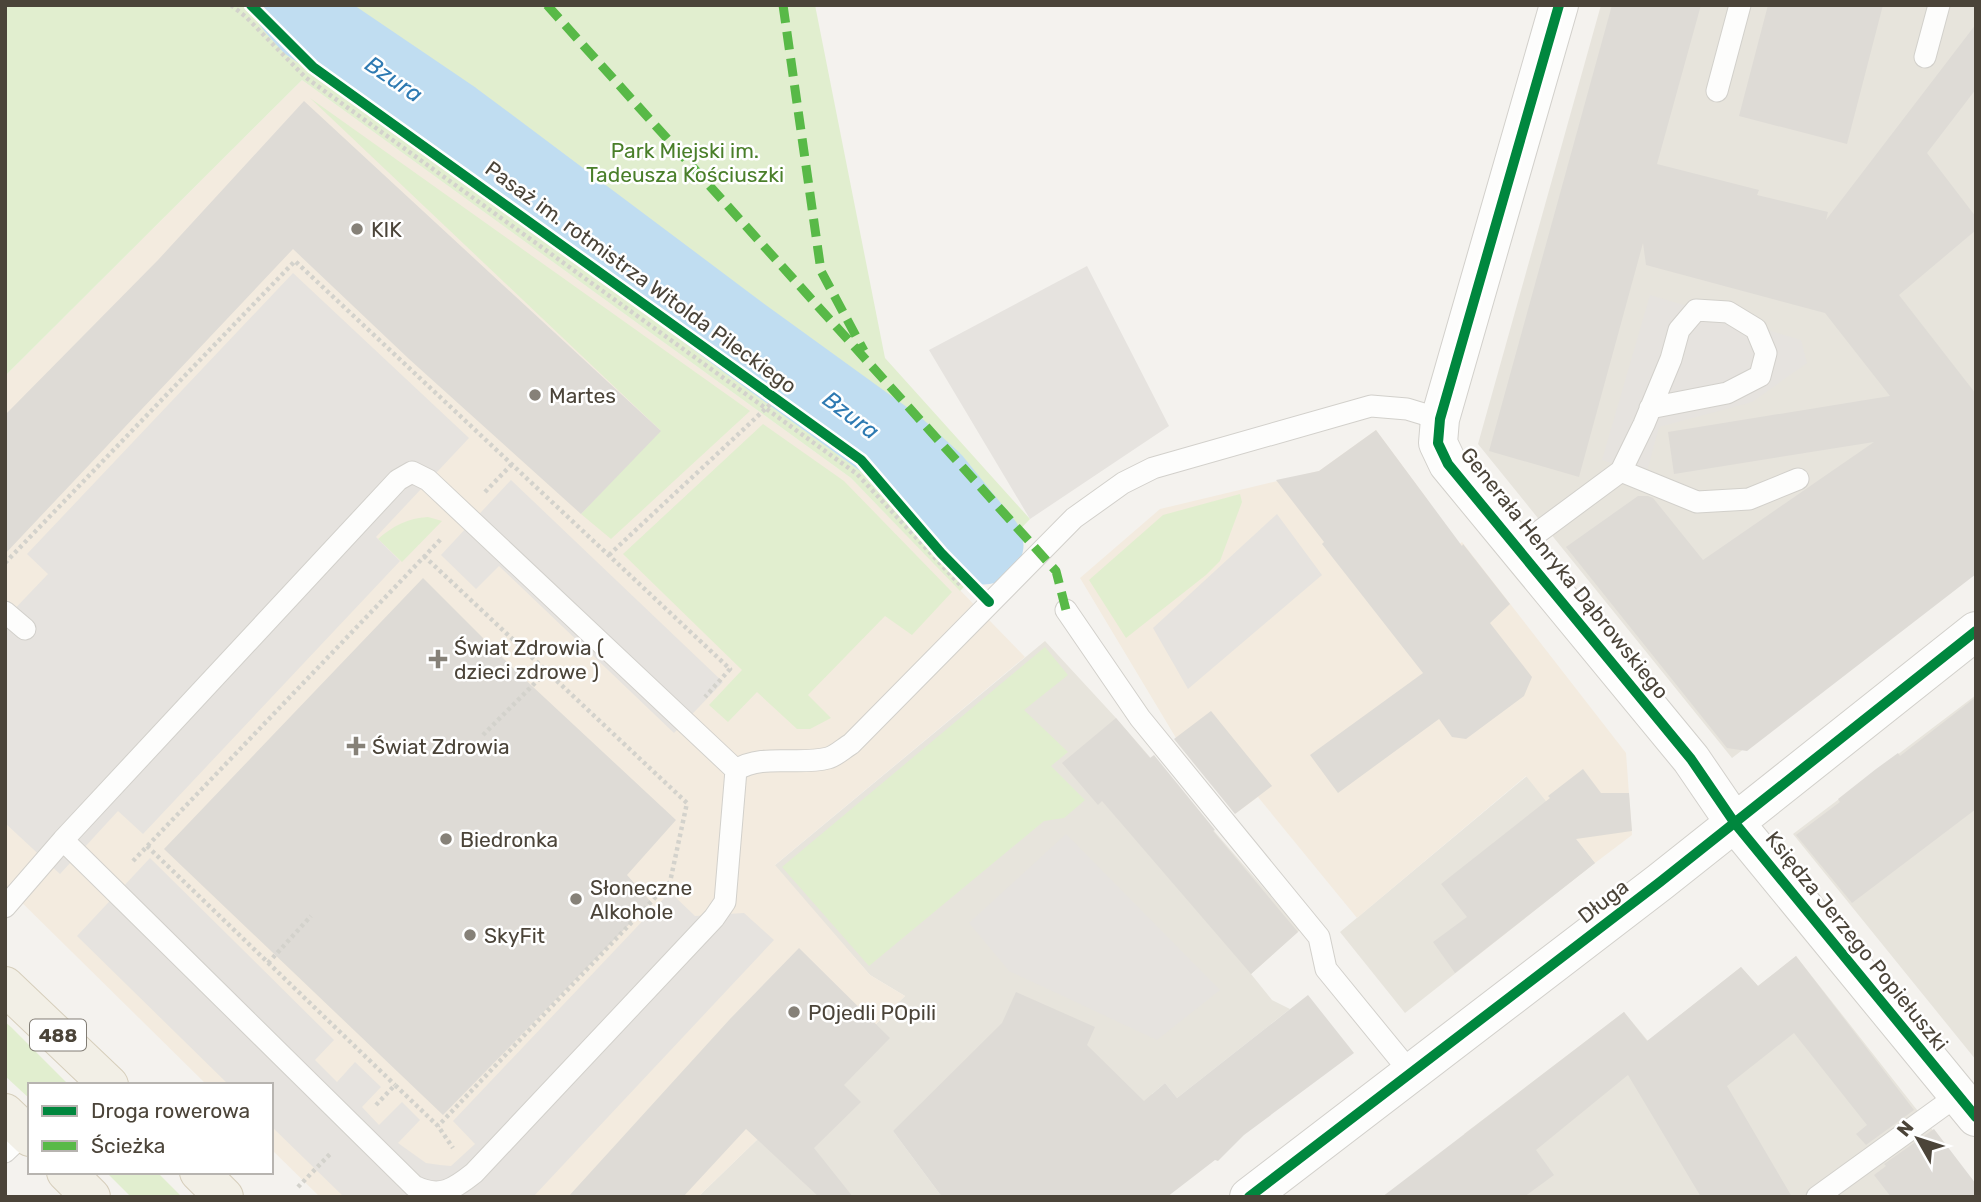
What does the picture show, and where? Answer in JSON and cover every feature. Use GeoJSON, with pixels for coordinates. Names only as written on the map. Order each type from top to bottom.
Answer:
{"type":"FeatureCollection","features":[{"type":"Feature","properties":{"kind":"main road","name":"488"},"geometry":{"type":"LineString","coordinates":[[5,986],[107,1083]]}},
{"type":"Feature","properties":{"kind":"main road"},"geometry":{"type":"LineString","coordinates":[[68,1174],[91,1197]]}},
{"type":"Feature","properties":{"kind":"main road"},"geometry":{"type":"LineString","coordinates":[[201,1174],[224,1197]]}},
{"type":"Feature","properties":{"kind":"street","name":"Generała Henryka Dąbrowskiego"},"geometry":{"type":"LineString","coordinates":[[1559,5],[1440,419],[1438,443],[1448,464],[1691,759],[1734,822]]}},
{"type":"Feature","properties":{"kind":"street","name":"Długa"},"geometry":{"type":"LineString","coordinates":[[1249,1197],[1660,882],[1734,822],[1971,643]]}},
{"type":"Feature","properties":{"kind":"street","name":"Księdza Jerzego Popiełuszki"},"geometry":{"type":"LineString","coordinates":[[1734,822],[1967,1106]]}},
{"type":"Feature","properties":{"kind":"lane"},"geometry":{"type":"LineString","coordinates":[[1717,91],[1740,5]]}},
{"type":"Feature","properties":{"kind":"lane"},"geometry":{"type":"LineString","coordinates":[[1925,57],[1939,5]]}},
{"type":"Feature","properties":{"kind":"lane"},"geometry":{"type":"LineString","coordinates":[[1517,548],[1621,471],[1671,359],[1679,330],[1696,310],[1728,312],[1756,329],[1766,353],[1760,376],[1727,393],[1650,408]]}},
{"type":"Feature","properties":{"kind":"lane"},"geometry":{"type":"LineString","coordinates":[[736,770],[759,761],[798,762],[830,758],[851,744],[1074,518],[1123,483],[1153,468],[1371,406],[1407,409],[1440,419]]}},
{"type":"Feature","properties":{"kind":"lane"},"geometry":{"type":"LineString","coordinates":[[1621,471],[1697,502],[1749,499],[1798,480]]}},
{"type":"Feature","properties":{"kind":"lane"},"geometry":{"type":"LineString","coordinates":[[5,907],[63,840],[398,480],[412,472],[428,480],[736,770]]}},
{"type":"Feature","properties":{"kind":"lane"},"geometry":{"type":"LineString","coordinates":[[1066,610],[1140,718],[1320,937],[1326,969],[1411,1073]]}},
{"type":"Feature","properties":{"kind":"lane"},"geometry":{"type":"LineString","coordinates":[[5,612],[25,629]]}},
{"type":"Feature","properties":{"kind":"lane"},"geometry":{"type":"LineString","coordinates":[[63,840],[414,1186],[426,1192],[441,1193],[458,1186],[474,1173],[715,918],[725,902],[736,770]]}},
{"type":"Feature","properties":{"kind":"lane"},"geometry":{"type":"LineString","coordinates":[[1817,1197],[1967,1106]]}},
{"type":"Feature","properties":{"kind":"path"},"geometry":{"type":"LineString","coordinates":[[231,5],[314,84],[857,474],[968,594]]}},
{"type":"Feature","properties":{"kind":"path"},"geometry":{"type":"LineString","coordinates":[[609,555],[777,398]]}},
{"type":"Feature","properties":{"kind":"path"},"geometry":{"type":"LineString","coordinates":[[110,886],[512,464]]}},
{"type":"Feature","properties":{"kind":"path"},"geometry":{"type":"LineString","coordinates":[[870,471],[989,602]]}},
{"type":"Feature","properties":{"kind":"path"},"geometry":{"type":"LineString","coordinates":[[424,556],[687,803],[670,882],[439,1126]]}},
{"type":"Feature","properties":{"kind":"path"},"geometry":{"type":"LineString","coordinates":[[482,735],[547,671]]}},
{"type":"Feature","properties":{"kind":"path"},"geometry":{"type":"LineString","coordinates":[[147,846],[395,1085]]}},
{"type":"Feature","properties":{"kind":"path"},"geometry":{"type":"LineString","coordinates":[[268,963],[311,916]]}},
{"type":"Feature","properties":{"kind":"shaded area"},"geometry":{"type":"Polygon","coordinates":[[[1601,5],[1976,5],[1976,571],[1732,758],[1478,444],[1601,5]]]}},
{"type":"Feature","properties":{"kind":"shaded area"},"geometry":{"type":"Polygon","coordinates":[[[302,80],[851,478],[1025,657],[775,865],[870,975],[905,996],[698,1197],[320,1197],[273,1151],[273,1083],[205,1083],[5,886],[5,376],[302,80]]]}},
{"type":"Feature","properties":{"kind":"shaded area"},"geometry":{"type":"Polygon","coordinates":[[[1087,266],[1169,426],[1030,519],[929,350],[1087,266]]]}},
{"type":"Feature","properties":{"kind":"shaded area"},"geometry":{"type":"Polygon","coordinates":[[[293,273],[469,438],[376,537],[400,561],[143,834],[118,811],[60,874],[5,823],[5,619],[48,574],[27,554],[293,273]]]}},
{"type":"Feature","properties":{"kind":"shaded area"},"geometry":{"type":"Polygon","coordinates":[[[1650,295],[1801,340],[1807,363],[1752,402],[1659,427],[1646,475],[1602,460],[1650,295]]]}},
{"type":"Feature","properties":{"kind":"shaded area"},"geometry":{"type":"Polygon","coordinates":[[[1376,430],[1427,499],[1441,559],[1462,542],[1626,753],[1632,835],[1595,863],[1526,776],[1357,918],[1258,797],[1236,813],[1176,738],[1080,578],[1160,509],[1319,471],[1376,430]]]}},
{"type":"Feature","properties":{"kind":"shaded area"},"geometry":{"type":"Polygon","coordinates":[[[511,480],[723,682],[674,733],[499,566],[476,589],[441,555],[511,480]]]}},
{"type":"Feature","properties":{"kind":"shaded area"},"geometry":{"type":"Polygon","coordinates":[[[1277,514],[1322,575],[1188,689],[1153,628],[1277,514]]]}},
{"type":"Feature","properties":{"kind":"shaded area"},"geometry":{"type":"Polygon","coordinates":[[[1045,641],[1116,718],[1300,930],[1251,974],[1272,1000],[1290,1009],[1177,1098],[1165,1083],[1152,1094],[1163,1108],[893,1131],[942,1197],[698,1197],[905,996],[870,975],[774,866],[1045,641]]]}},
{"type":"Feature","properties":{"kind":"shaded area"},"geometry":{"type":"Polygon","coordinates":[[[1976,695],[1976,1060],[1793,834],[1976,695]]]}},
{"type":"Feature","properties":{"kind":"shaded area"},"geometry":{"type":"Polygon","coordinates":[[[1527,776],[1595,863],[1405,1013],[1340,932],[1527,776]]]}},
{"type":"Feature","properties":{"kind":"shaded area"},"geometry":{"type":"Polygon","coordinates":[[[1066,834],[1220,990],[1157,1040],[1009,971],[969,923],[1066,834]]]}},
{"type":"Feature","properties":{"kind":"shaded area"},"geometry":{"type":"Polygon","coordinates":[[[150,858],[334,1040],[315,1060],[337,1082],[355,1062],[381,1087],[362,1107],[379,1125],[402,1102],[420,1120],[398,1143],[426,1163],[451,1166],[475,1144],[453,1121],[670,892],[695,916],[744,913],[774,940],[533,1197],[344,1197],[273,1128],[273,1083],[227,1083],[77,936],[150,858]]]}},
{"type":"Feature","properties":{"kind":"shaded area"},"geometry":{"type":"Polygon","coordinates":[[[1796,956],[1976,1185],[1976,1197],[1513,1197],[1464,1134],[1624,1012],[1648,1041],[1741,967],[1758,986],[1796,956]]]}},
{"type":"Feature","properties":{"kind":"green space","name":"Park Miejski im. Tadeusza Kościuszki"},"geometry":{"type":"Polygon","coordinates":[[[5,5],[815,5],[885,358],[1030,519],[960,591],[851,478],[302,80],[5,376],[5,5]]]}},
{"type":"Feature","properties":{"kind":"green space"},"geometry":{"type":"Polygon","coordinates":[[[310,98],[750,411],[611,539],[581,514],[660,430],[310,98]]]}},
{"type":"Feature","properties":{"kind":"green space"},"geometry":{"type":"Polygon","coordinates":[[[763,424],[844,481],[952,592],[912,635],[885,616],[808,695],[831,718],[810,729],[797,729],[757,692],[728,722],[709,705],[742,670],[623,554],[763,424]]]}},
{"type":"Feature","properties":{"kind":"green space"},"geometry":{"type":"Polygon","coordinates":[[[1240,494],[1242,502],[1220,561],[1126,638],[1089,580],[1163,515],[1240,494]]]}},
{"type":"Feature","properties":{"kind":"green space"},"geometry":{"type":"Polygon","coordinates":[[[428,517],[442,521],[402,562],[378,539],[401,524],[428,517]]]}},
{"type":"Feature","properties":{"kind":"green space"},"geometry":{"type":"Polygon","coordinates":[[[1045,647],[1068,675],[1024,710],[1068,752],[1051,766],[1085,800],[1064,818],[1044,821],[869,966],[782,867],[1045,647]]]}},
{"type":"Feature","properties":{"kind":"green space"},"geometry":{"type":"Polygon","coordinates":[[[5,1022],[67,1083],[28,1083],[28,1097],[5,1076],[5,1022]]]}},
{"type":"Feature","properties":{"kind":"green space"},"geometry":{"type":"Polygon","coordinates":[[[108,1174],[159,1174],[182,1197],[131,1197],[108,1174]]]}},
{"type":"Feature","properties":{"kind":"building"},"geometry":{"type":"Polygon","coordinates":[[[1612,5],[1701,5],[1657,164],[1759,190],[1757,195],[1828,212],[1826,220],[1976,24],[1976,89],[1927,153],[1976,217],[1976,230],[1899,295],[1976,394],[1976,574],[1747,751],[1727,748],[1566,547],[1638,496],[1648,496],[1653,498],[1703,560],[1874,442],[1674,474],[1668,432],[1890,396],[1825,313],[1646,265],[1643,243],[1579,477],[1489,451],[1612,5]]]}},
{"type":"Feature","properties":{"kind":"building"},"geometry":{"type":"Polygon","coordinates":[[[1768,5],[1883,5],[1847,144],[1739,116],[1768,5]]]}},
{"type":"Feature","properties":{"kind":"building"},"geometry":{"type":"Polygon","coordinates":[[[304,101],[661,431],[581,514],[409,359],[293,249],[5,554],[5,415],[158,260],[304,101]]]}},
{"type":"Feature","properties":{"kind":"building"},"geometry":{"type":"Polygon","coordinates":[[[1376,430],[1462,546],[1463,544],[1510,604],[1490,623],[1532,677],[1524,696],[1466,739],[1452,737],[1439,719],[1338,793],[1310,755],[1423,673],[1322,544],[1324,542],[1276,480],[1319,471],[1376,430]]]}},
{"type":"Feature","properties":{"kind":"building"},"geometry":{"type":"Polygon","coordinates":[[[423,578],[517,672],[676,820],[627,875],[651,902],[443,1115],[164,849],[423,578]]]}},
{"type":"Feature","properties":{"kind":"building"},"geometry":{"type":"Polygon","coordinates":[[[1976,697],[1976,809],[1852,903],[1796,835],[1840,802],[1838,799],[1876,769],[1898,753],[1900,756],[1976,697]]]}},
{"type":"Feature","properties":{"kind":"building"},"geometry":{"type":"Polygon","coordinates":[[[1211,711],[1272,786],[1235,814],[1174,739],[1211,711]]]}},
{"type":"Feature","properties":{"kind":"building"},"geometry":{"type":"Polygon","coordinates":[[[1116,718],[1150,758],[1154,755],[1215,830],[1213,831],[1298,932],[1251,974],[1102,801],[1098,805],[1062,763],[1116,718]]]}},
{"type":"Feature","properties":{"kind":"building"},"geometry":{"type":"Polygon","coordinates":[[[1583,769],[1601,793],[1629,793],[1632,831],[1576,839],[1595,863],[1455,973],[1433,942],[1467,917],[1441,884],[1583,769]]]}},
{"type":"Feature","properties":{"kind":"building"},"geometry":{"type":"Polygon","coordinates":[[[799,948],[890,1038],[844,1085],[861,1102],[814,1148],[853,1197],[819,1197],[746,1129],[683,1197],[568,1197],[730,1019],[799,948]]]}},
{"type":"Feature","properties":{"kind":"building"},"geometry":{"type":"Polygon","coordinates":[[[1796,956],[1914,1110],[1866,1145],[1856,1134],[1867,1125],[1794,1033],[1727,1086],[1792,1197],[1701,1197],[1628,1075],[1536,1150],[1554,1175],[1524,1197],[1382,1197],[1624,1012],[1647,1041],[1741,967],[1758,986],[1796,956]]]}},
{"type":"Feature","properties":{"kind":"building"},"geometry":{"type":"Polygon","coordinates":[[[1016,992],[1095,1027],[1087,1045],[1144,1101],[1165,1083],[1177,1098],[1308,995],[1354,1053],[1244,1135],[1218,1161],[1215,1160],[1167,1197],[942,1197],[893,1131],[1002,1023],[1016,992]]]}},
{"type":"Feature","properties":{"kind":"building"},"geometry":{"type":"Polygon","coordinates":[[[1934,1129],[1976,1184],[1976,1197],[1891,1197],[1874,1175],[1886,1166],[1884,1164],[1934,1129]]]}},
{"type":"Feature","properties":{"kind":"waterway","name":"Bzura"},"geometry":{"type":"LineString","coordinates":[[294,5],[310,23],[453,120],[896,448],[932,481],[984,545]]}},
{"type":"Feature","properties":{"kind":"marked path"},"geometry":{"type":"LineString","coordinates":[[547,5],[1056,571],[1066,610]]}},
{"type":"Feature","properties":{"kind":"marked path"},"geometry":{"type":"LineString","coordinates":[[783,5],[821,271],[864,351]]}},
{"type":"Feature","properties":{"kind":"cycle path","name":"Pasaż im. rotmistrza Witolda Pileckiego"},"geometry":{"type":"LineString","coordinates":[[251,5],[313,67],[861,460],[941,553],[989,602]]}},
{"type":"Feature","properties":{"kind":"cycle path"},"geometry":{"type":"LineString","coordinates":[[1559,5],[1440,419],[1438,443],[1448,464],[1691,759],[1734,822],[1976,1117]]}},
{"type":"Feature","properties":{"kind":"cycle path"},"geometry":{"type":"LineString","coordinates":[[1249,1197],[1660,882],[1976,631]]}},
{"type":"Feature","properties":{"kind":"place","name":"KIK"},"geometry":{"type":"Point","coordinates":[357,229]}},
{"type":"Feature","properties":{"kind":"place","name":"Martes"},"geometry":{"type":"Point","coordinates":[535,395]}},
{"type":"Feature","properties":{"kind":"place","name":"Świat Zdrowia ( dzieci zdrowe )"},"geometry":{"type":"Point","coordinates":[438,659]}},
{"type":"Feature","properties":{"kind":"place","name":"Świat Zdrowia"},"geometry":{"type":"Point","coordinates":[356,746]}},
{"type":"Feature","properties":{"kind":"place","name":"Biedronka"},"geometry":{"type":"Point","coordinates":[446,839]}},
{"type":"Feature","properties":{"kind":"place","name":"Słoneczne Alkohole"},"geometry":{"type":"Point","coordinates":[576,899]}},
{"type":"Feature","properties":{"kind":"place","name":"SkyFit"},"geometry":{"type":"Point","coordinates":[470,935]}},
{"type":"Feature","properties":{"kind":"place","name":"POjedli POpili"},"geometry":{"type":"Point","coordinates":[794,1012]}}]}
